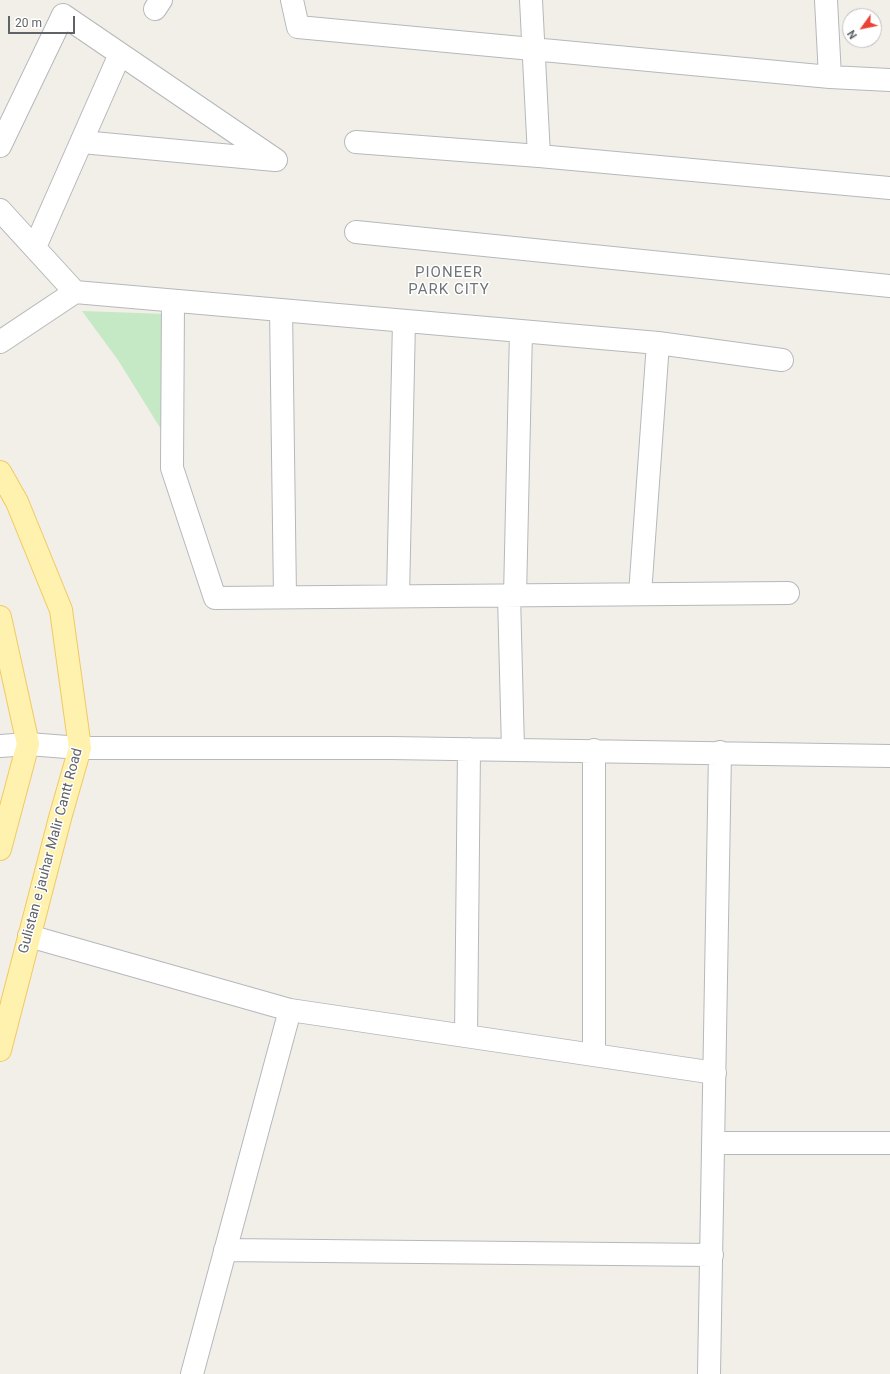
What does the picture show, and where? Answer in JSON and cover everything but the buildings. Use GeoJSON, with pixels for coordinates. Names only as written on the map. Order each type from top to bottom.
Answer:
{"type":"FeatureCollection","features":[{"type":"Feature","properties":{"kind":"main road","name":"Gulistan e jauhar Malir Cantt Road"},"geometry":{"type":"LineString","coordinates":[[0,472],[17,502],[61,610],[80,748],[60,818],[0,1050]]}},
{"type":"Feature","properties":{"kind":"main road"},"geometry":{"type":"LineString","coordinates":[[0,617],[28,744],[0,849]]}},
{"type":"Feature","properties":{"kind":"street"},"geometry":{"type":"LineString","coordinates":[[292,0],[298,26],[830,77],[890,80]]}},
{"type":"Feature","properties":{"kind":"street"},"geometry":{"type":"LineString","coordinates":[[531,0],[539,156]]}},
{"type":"Feature","properties":{"kind":"street"},"geometry":{"type":"LineString","coordinates":[[826,0],[830,77]]}},
{"type":"Feature","properties":{"kind":"street"},"geometry":{"type":"LineString","coordinates":[[0,146],[63,15],[276,160],[82,142]]}},
{"type":"Feature","properties":{"kind":"street"},"geometry":{"type":"LineString","coordinates":[[35,247],[120,54]]}},
{"type":"Feature","properties":{"kind":"street"},"geometry":{"type":"LineString","coordinates":[[356,142],[539,156],[890,188]]}},
{"type":"Feature","properties":{"kind":"street"},"geometry":{"type":"LineString","coordinates":[[0,210],[75,292]]}},
{"type":"Feature","properties":{"kind":"street"},"geometry":{"type":"LineString","coordinates":[[356,232],[890,286]]}},
{"type":"Feature","properties":{"kind":"street"},"geometry":{"type":"LineString","coordinates":[[0,342],[75,292],[658,343],[782,360]]}},
{"type":"Feature","properties":{"kind":"street"},"geometry":{"type":"LineString","coordinates":[[173,301],[172,468],[215,598],[788,593]]}},
{"type":"Feature","properties":{"kind":"street"},"geometry":{"type":"LineString","coordinates":[[281,310],[285,597]]}},
{"type":"Feature","properties":{"kind":"street"},"geometry":{"type":"LineString","coordinates":[[398,596],[404,321]]}},
{"type":"Feature","properties":{"kind":"street"},"geometry":{"type":"LineString","coordinates":[[513,749],[512,596],[521,331]]}},
{"type":"Feature","properties":{"kind":"street"},"geometry":{"type":"LineString","coordinates":[[640,594],[658,343]]}},
{"type":"Feature","properties":{"kind":"street"},"geometry":{"type":"LineString","coordinates":[[0,746],[28,744],[80,748],[208,747],[513,749],[890,756]]}},
{"type":"Feature","properties":{"kind":"street"},"geometry":{"type":"LineString","coordinates":[[466,1036],[469,749]]}},
{"type":"Feature","properties":{"kind":"street"},"geometry":{"type":"LineString","coordinates":[[594,750],[594,1055]]}},
{"type":"Feature","properties":{"kind":"street"},"geometry":{"type":"LineString","coordinates":[[709,1374],[720,752]]}},
{"type":"Feature","properties":{"kind":"street"},"geometry":{"type":"LineString","coordinates":[[29,936],[290,1010],[715,1073]]}},
{"type":"Feature","properties":{"kind":"street"},"geometry":{"type":"LineString","coordinates":[[192,1374],[290,1010]]}},
{"type":"Feature","properties":{"kind":"street"},"geometry":{"type":"LineString","coordinates":[[714,1143],[890,1144]]}},
{"type":"Feature","properties":{"kind":"street"},"geometry":{"type":"LineString","coordinates":[[225,1250],[712,1255]]}},
{"type":"Feature","properties":{"kind":"green space"},"geometry":{"type":"Polygon","coordinates":[[[82,311],[165,314],[164,434],[118,360],[82,311]]]}},
{"type":"Feature","properties":{"kind":"district","name":"PIONEER PARK CITY"},"geometry":{"type":"Point","coordinates":[449,282]}}]}
